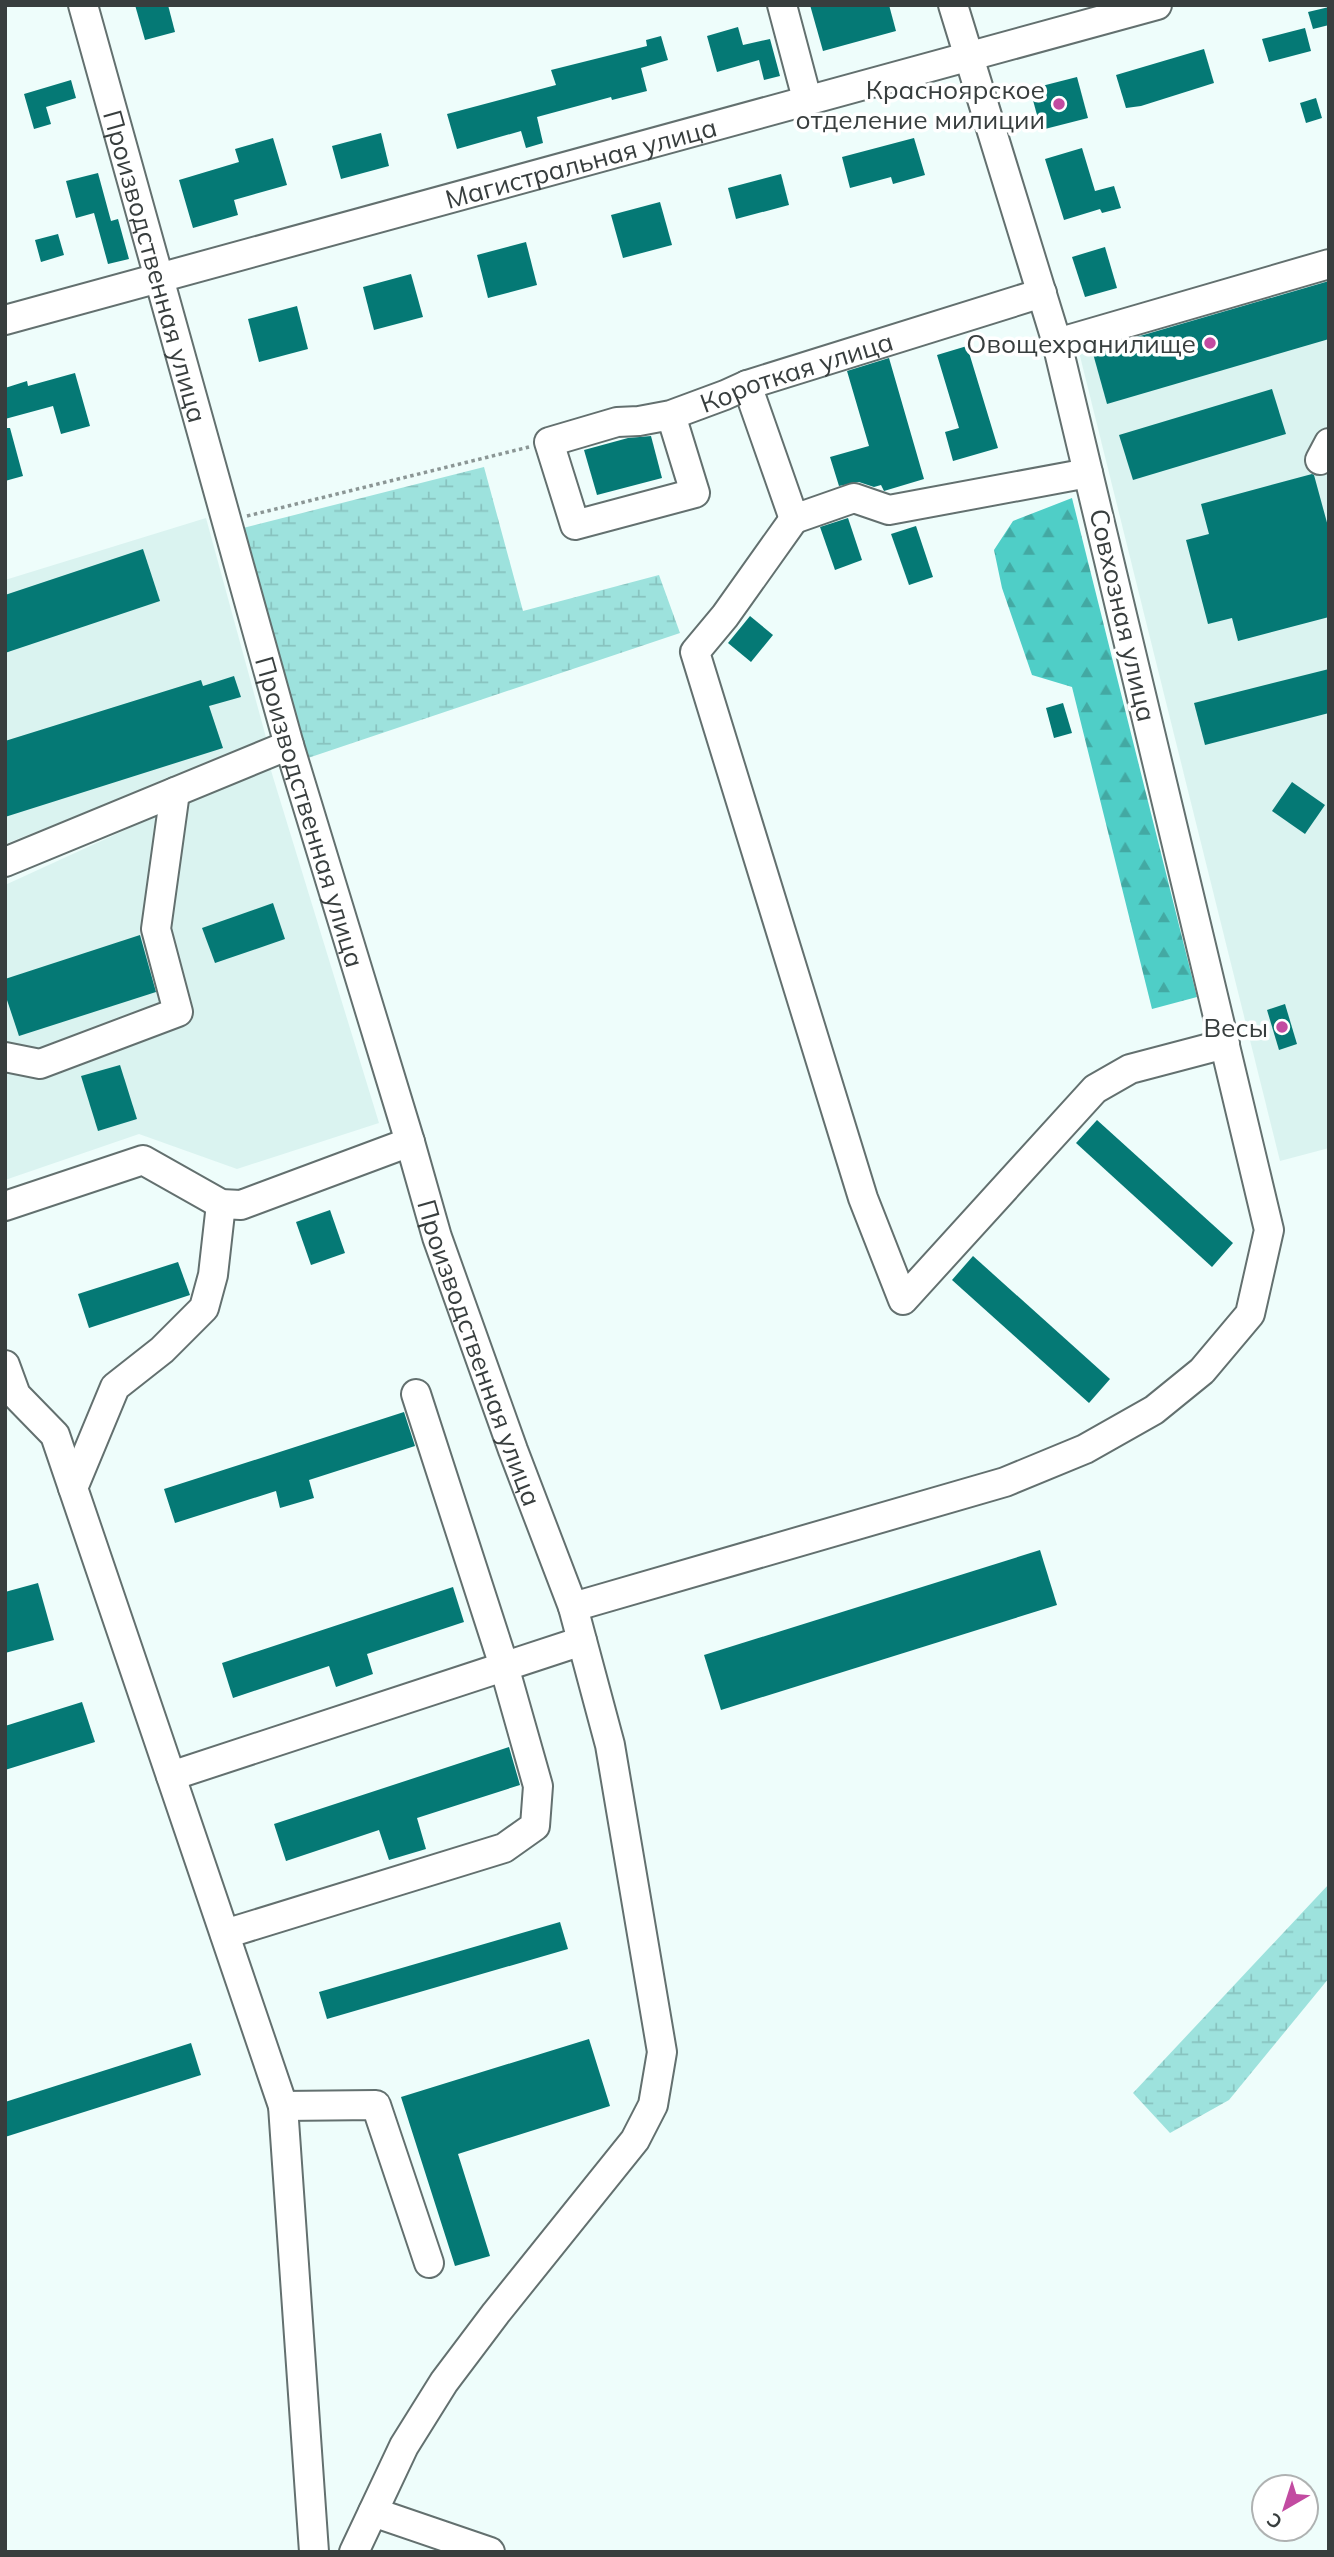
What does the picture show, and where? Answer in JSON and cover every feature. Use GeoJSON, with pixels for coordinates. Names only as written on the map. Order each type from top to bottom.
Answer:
{"type":"FeatureCollection","features":[{"type":"Feature","properties":{"kind":"street","name":"Производственная улица"},"geometry":{"type":"LineString","coordinates":[[83,5],[289,745],[437,1237],[513,1450],[573,1607],[610,1745],[662,2052],[653,2105],[635,2140],[444,2382],[404,2446],[354,2552]]}},
{"type":"Feature","properties":{"kind":"street"},"geometry":{"type":"LineString","coordinates":[[782,5],[807,99]]}},
{"type":"Feature","properties":{"kind":"street","name":"Совхозная улица"},"geometry":{"type":"LineString","coordinates":[[573,1607],[1005,1482],[1085,1449],[1154,1410],[1202,1371],[1250,1314],[1269,1230],[1057,344],[953,5]]}},
{"type":"Feature","properties":{"kind":"street","name":"Магистральная улица"},"geometry":{"type":"LineString","coordinates":[[5,320],[1157,5]]}},
{"type":"Feature","properties":{"kind":"street"},"geometry":{"type":"LineString","coordinates":[[1057,344],[1329,264]]}},
{"type":"Feature","properties":{"kind":"street","name":"Короткая улица"},"geometry":{"type":"LineString","coordinates":[[549,442],[617,422],[671,415],[747,384],[1042,293]]}},
{"type":"Feature","properties":{"kind":"street"},"geometry":{"type":"LineString","coordinates":[[747,384],[794,519]]}},
{"type":"Feature","properties":{"kind":"street"},"geometry":{"type":"LineString","coordinates":[[549,442],[575,525],[695,493],[671,415]]}},
{"type":"Feature","properties":{"kind":"street"},"geometry":{"type":"LineString","coordinates":[[1088,472],[889,510],[854,498],[794,519],[725,617],[695,652],[863,1198],[903,1300],[1095,1089],[1130,1069],[1225,1044]]}},
{"type":"Feature","properties":{"kind":"street"},"geometry":{"type":"LineString","coordinates":[[5,862],[289,745]]}},
{"type":"Feature","properties":{"kind":"street"},"geometry":{"type":"LineString","coordinates":[[5,1057],[40,1064],[178,1012],[156,929],[175,792]]}},
{"type":"Feature","properties":{"kind":"street"},"geometry":{"type":"LineString","coordinates":[[5,1206],[143,1160],[221,1204],[241,1205],[410,1142]]}},
{"type":"Feature","properties":{"kind":"street"},"geometry":{"type":"LineString","coordinates":[[73,1488],[115,1387],[162,1350],[204,1308],[213,1276],[221,1204]]}},
{"type":"Feature","properties":{"kind":"street"},"geometry":{"type":"LineString","coordinates":[[5,1364],[16,1395],[55,1435],[283,2106],[314,2552]]}},
{"type":"Feature","properties":{"kind":"street"},"geometry":{"type":"LineString","coordinates":[[225,1934],[504,1848],[535,1826],[538,1786],[504,1666],[416,1394]]}},
{"type":"Feature","properties":{"kind":"street"},"geometry":{"type":"LineString","coordinates":[[171,1776],[582,1641]]}},
{"type":"Feature","properties":{"kind":"street"},"geometry":{"type":"LineString","coordinates":[[283,2106],[376,2105],[429,2263]]}},
{"type":"Feature","properties":{"kind":"street"},"geometry":{"type":"LineString","coordinates":[[373,2512],[489,2552]]}},
{"type":"Feature","properties":{"kind":"path"},"geometry":{"type":"LineString","coordinates":[[225,522],[549,442]]}},
{"type":"Feature","properties":{"kind":"shaded area"},"geometry":{"type":"Polygon","coordinates":[[[1329,271],[1329,1148],[1280,1161],[1077,344],[1329,271]]]}},
{"type":"Feature","properties":{"kind":"shaded area"},"geometry":{"type":"Polygon","coordinates":[[[206,518],[267,741],[5,844],[5,580],[206,518]]]}},
{"type":"Feature","properties":{"kind":"shaded area"},"geometry":{"type":"Polygon","coordinates":[[[269,764],[379,1123],[237,1169],[139,1134],[5,1180],[5,885],[269,764]]]}},
{"type":"Feature","properties":{"kind":"green space"},"geometry":{"type":"Polygon","coordinates":[[[484,467],[523,611],[659,575],[680,633],[305,759],[243,528],[484,467]]]}},
{"type":"Feature","properties":{"kind":"green space"},"geometry":{"type":"Polygon","coordinates":[[[1072,498],[1197,997],[1152,1009],[1072,687],[1032,675],[1002,588],[994,550],[1013,521],[1072,498]]]}},
{"type":"Feature","properties":{"kind":"green space"},"geometry":{"type":"Polygon","coordinates":[[[1329,1884],[1329,1978],[1229,2100],[1170,2133],[1133,2093],[1329,1884]]]}},
{"type":"Feature","properties":{"kind":"building"},"geometry":{"type":"Polygon","coordinates":[[[135,5],[168,5],[175,32],[145,40],[135,5]]]}},
{"type":"Feature","properties":{"kind":"building"},"geometry":{"type":"Polygon","coordinates":[[[810,5],[889,5],[896,31],[823,51],[810,5]]]}},
{"type":"Feature","properties":{"kind":"building"},"geometry":{"type":"Polygon","coordinates":[[[1329,7],[1329,25],[1313,29],[1308,12],[1329,7]]]}},
{"type":"Feature","properties":{"kind":"building"},"geometry":{"type":"Polygon","coordinates":[[[738,27],[743,45],[770,39],[780,76],[764,80],[759,60],[717,72],[707,36],[738,27]]]}},
{"type":"Feature","properties":{"kind":"building"},"geometry":{"type":"Polygon","coordinates":[[[1305,28],[1311,51],[1269,62],[1262,39],[1305,28]]]}},
{"type":"Feature","properties":{"kind":"building"},"geometry":{"type":"Polygon","coordinates":[[[661,36],[668,60],[641,68],[647,91],[612,100],[611,97],[537,117],[543,143],[526,148],[521,131],[457,149],[447,114],[556,85],[551,70],[647,46],[646,40],[661,36]]]}},
{"type":"Feature","properties":{"kind":"building"},"geometry":{"type":"Polygon","coordinates":[[[1204,49],[1214,83],[1141,106],[1126,108],[1116,75],[1204,49]]]}},
{"type":"Feature","properties":{"kind":"building","name":"Красноярское отделение милиции"},"geometry":{"type":"Polygon","coordinates":[[[1077,77],[1088,118],[1041,130],[1030,89],[1077,77]]]}},
{"type":"Feature","properties":{"kind":"building"},"geometry":{"type":"Polygon","coordinates":[[[71,80],[76,98],[46,107],[51,124],[34,129],[24,94],[71,80]]]}},
{"type":"Feature","properties":{"kind":"building"},"geometry":{"type":"Polygon","coordinates":[[[1316,98],[1322,118],[1306,123],[1300,103],[1316,98]]]}},
{"type":"Feature","properties":{"kind":"building"},"geometry":{"type":"Polygon","coordinates":[[[381,133],[389,166],[341,179],[332,146],[381,133]]]}},
{"type":"Feature","properties":{"kind":"building"},"geometry":{"type":"Polygon","coordinates":[[[273,138],[287,185],[234,200],[238,215],[193,228],[179,180],[239,162],[235,149],[273,138]]]}},
{"type":"Feature","properties":{"kind":"building"},"geometry":{"type":"Polygon","coordinates":[[[914,138],[925,175],[893,184],[891,177],[850,188],[842,157],[914,138]]]}},
{"type":"Feature","properties":{"kind":"building"},"geometry":{"type":"Polygon","coordinates":[[[1082,148],[1095,191],[1114,186],[1121,208],[1102,213],[1100,209],[1064,220],[1045,159],[1082,148]]]}},
{"type":"Feature","properties":{"kind":"building"},"geometry":{"type":"Polygon","coordinates":[[[98,173],[111,221],[118,219],[129,259],[108,264],[94,213],[76,218],[66,181],[98,173]]]}},
{"type":"Feature","properties":{"kind":"building"},"geometry":{"type":"Polygon","coordinates":[[[781,174],[789,205],[736,219],[728,188],[781,174]]]}},
{"type":"Feature","properties":{"kind":"building"},"geometry":{"type":"Polygon","coordinates":[[[660,202],[672,245],[623,258],[611,215],[660,202]]]}},
{"type":"Feature","properties":{"kind":"building"},"geometry":{"type":"Polygon","coordinates":[[[58,234],[64,255],[41,262],[35,240],[58,234]]]}},
{"type":"Feature","properties":{"kind":"building"},"geometry":{"type":"Polygon","coordinates":[[[526,242],[537,285],[488,298],[477,255],[526,242]]]}},
{"type":"Feature","properties":{"kind":"building"},"geometry":{"type":"Polygon","coordinates":[[[1105,247],[1117,288],[1085,297],[1072,257],[1105,247]]]}},
{"type":"Feature","properties":{"kind":"building"},"geometry":{"type":"Polygon","coordinates":[[[411,274],[423,317],[374,330],[363,287],[411,274]]]}},
{"type":"Feature","properties":{"kind":"building","name":"Овощехранилище"},"geometry":{"type":"Polygon","coordinates":[[[1329,281],[1329,339],[1107,404],[1092,350],[1329,281]]]}},
{"type":"Feature","properties":{"kind":"building"},"geometry":{"type":"Polygon","coordinates":[[[297,306],[308,349],[259,362],[248,319],[297,306]]]}},
{"type":"Feature","properties":{"kind":"building"},"geometry":{"type":"Polygon","coordinates":[[[967,346],[998,448],[953,461],[945,432],[959,428],[937,355],[967,346]]]}},
{"type":"Feature","properties":{"kind":"building"},"geometry":{"type":"Polygon","coordinates":[[[889,358],[924,479],[884,491],[881,485],[874,487],[859,482],[839,486],[830,457],[869,446],[847,371],[889,358]]]}},
{"type":"Feature","properties":{"kind":"building"},"geometry":{"type":"Polygon","coordinates":[[[75,373],[90,426],[61,434],[53,406],[5,419],[5,388],[27,381],[28,386],[75,373]]]}},
{"type":"Feature","properties":{"kind":"building","name":"Овощехранилище"},"geometry":{"type":"Polygon","coordinates":[[[1272,389],[1286,434],[1133,480],[1119,435],[1272,389]]]}},
{"type":"Feature","properties":{"kind":"building"},"geometry":{"type":"Polygon","coordinates":[[[5,428],[10,428],[23,476],[5,481],[5,428]]]}},
{"type":"Feature","properties":{"kind":"building"},"geometry":{"type":"Polygon","coordinates":[[[651,436],[662,478],[597,495],[584,450],[628,438],[651,436]]]}},
{"type":"Feature","properties":{"kind":"building"},"geometry":{"type":"Polygon","coordinates":[[[1312,474],[1329,530],[1329,617],[1238,641],[1232,618],[1208,624],[1186,540],[1209,534],[1201,504],[1312,474]]]}},
{"type":"Feature","properties":{"kind":"building"},"geometry":{"type":"Polygon","coordinates":[[[848,518],[862,560],[835,570],[820,527],[848,518]]]}},
{"type":"Feature","properties":{"kind":"building"},"geometry":{"type":"Polygon","coordinates":[[[916,526],[933,577],[909,585],[891,534],[916,526]]]}},
{"type":"Feature","properties":{"kind":"building"},"geometry":{"type":"Polygon","coordinates":[[[143,549],[160,601],[5,653],[5,595],[143,549]]]}},
{"type":"Feature","properties":{"kind":"building"},"geometry":{"type":"Polygon","coordinates":[[[750,616],[773,635],[751,662],[728,643],[750,616]]]}},
{"type":"Feature","properties":{"kind":"building"},"geometry":{"type":"Polygon","coordinates":[[[1329,669],[1329,713],[1205,745],[1194,703],[1329,669]]]}},
{"type":"Feature","properties":{"kind":"building"},"geometry":{"type":"Polygon","coordinates":[[[234,676],[241,697],[209,706],[223,748],[5,817],[5,741],[201,680],[203,686],[234,676]]]}},
{"type":"Feature","properties":{"kind":"building"},"geometry":{"type":"Polygon","coordinates":[[[1063,703],[1072,733],[1054,738],[1046,708],[1063,703]]]}},
{"type":"Feature","properties":{"kind":"building"},"geometry":{"type":"Polygon","coordinates":[[[1292,782],[1325,805],[1305,834],[1272,811],[1292,782]]]}},
{"type":"Feature","properties":{"kind":"building"},"geometry":{"type":"Polygon","coordinates":[[[273,903],[285,939],[215,963],[202,928],[273,903]]]}},
{"type":"Feature","properties":{"kind":"building"},"geometry":{"type":"Polygon","coordinates":[[[140,935],[156,992],[19,1036],[5,994],[5,979],[140,935]]]}},
{"type":"Feature","properties":{"kind":"building","name":"Весы"},"geometry":{"type":"Polygon","coordinates":[[[1285,1004],[1297,1044],[1279,1050],[1267,1010],[1285,1004]]]}},
{"type":"Feature","properties":{"kind":"building"},"geometry":{"type":"Polygon","coordinates":[[[120,1065],[137,1119],[98,1131],[81,1076],[120,1065]]]}},
{"type":"Feature","properties":{"kind":"building"},"geometry":{"type":"Polygon","coordinates":[[[1097,1120],[1233,1243],[1212,1267],[1076,1143],[1097,1120]]]}},
{"type":"Feature","properties":{"kind":"building"},"geometry":{"type":"Polygon","coordinates":[[[330,1210],[345,1253],[311,1265],[296,1222],[330,1210]]]}},
{"type":"Feature","properties":{"kind":"building"},"geometry":{"type":"Polygon","coordinates":[[[973,1256],[1110,1379],[1089,1403],[952,1280],[973,1256]]]}},
{"type":"Feature","properties":{"kind":"building"},"geometry":{"type":"Polygon","coordinates":[[[178,1262],[190,1295],[89,1328],[78,1294],[178,1262]]]}},
{"type":"Feature","properties":{"kind":"building"},"geometry":{"type":"Polygon","coordinates":[[[404,1412],[415,1446],[309,1480],[314,1498],[280,1508],[276,1491],[175,1523],[164,1489],[404,1412]]]}},
{"type":"Feature","properties":{"kind":"building"},"geometry":{"type":"Polygon","coordinates":[[[1040,1550],[1057,1605],[721,1710],[704,1655],[1040,1550]]]}},
{"type":"Feature","properties":{"kind":"building"},"geometry":{"type":"Polygon","coordinates":[[[38,1583],[54,1640],[5,1653],[5,1592],[38,1583]]]}},
{"type":"Feature","properties":{"kind":"building"},"geometry":{"type":"Polygon","coordinates":[[[453,1587],[464,1622],[367,1654],[373,1674],[336,1687],[329,1666],[233,1698],[222,1663],[453,1587]]]}},
{"type":"Feature","properties":{"kind":"building"},"geometry":{"type":"Polygon","coordinates":[[[82,1702],[95,1742],[5,1770],[5,1726],[82,1702]]]}},
{"type":"Feature","properties":{"kind":"building"},"geometry":{"type":"Polygon","coordinates":[[[509,1747],[520,1785],[417,1818],[426,1849],[389,1860],[379,1830],[286,1861],[274,1824],[509,1747]]]}},
{"type":"Feature","properties":{"kind":"building"},"geometry":{"type":"Polygon","coordinates":[[[560,1922],[568,1949],[327,2019],[319,1992],[560,1922]]]}},
{"type":"Feature","properties":{"kind":"building"},"geometry":{"type":"Polygon","coordinates":[[[589,2039],[610,2106],[458,2154],[490,2256],[455,2266],[401,2097],[589,2039]]]}},
{"type":"Feature","properties":{"kind":"building"},"geometry":{"type":"Polygon","coordinates":[[[191,2043],[201,2075],[5,2137],[5,2102],[191,2043]]]}},
{"type":"Feature","properties":{"kind":"place","name":"Красноярское отделение милиции"},"geometry":{"type":"Point","coordinates":[1059,104]}},
{"type":"Feature","properties":{"kind":"place","name":"Овощехранилище"},"geometry":{"type":"Point","coordinates":[1210,343]}},
{"type":"Feature","properties":{"kind":"place","name":"Весы"},"geometry":{"type":"Point","coordinates":[1282,1027]}}]}
